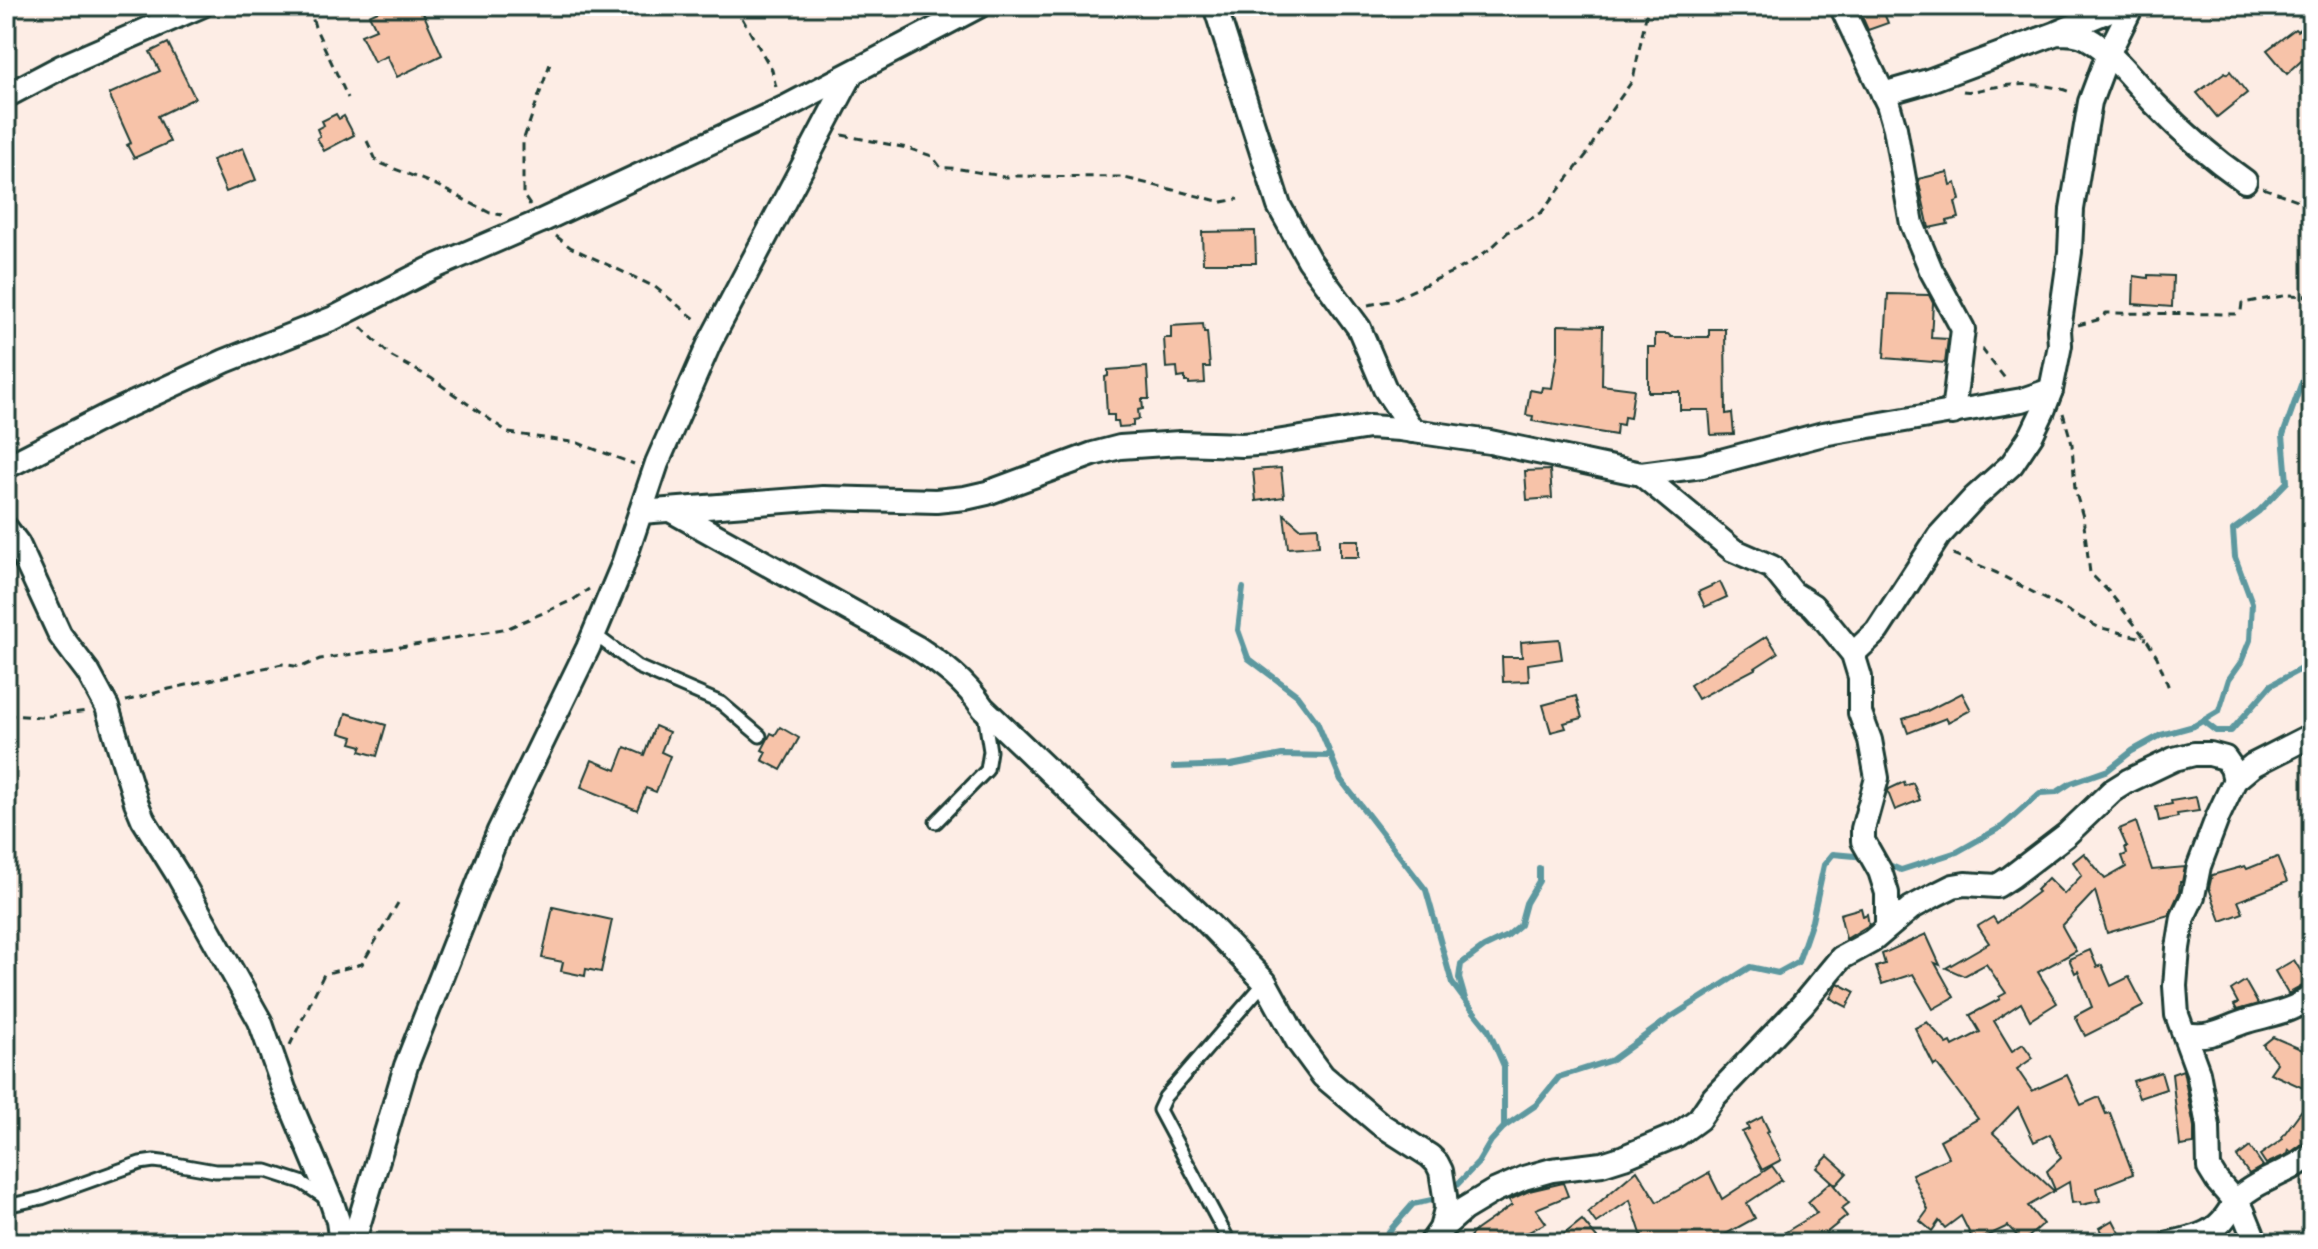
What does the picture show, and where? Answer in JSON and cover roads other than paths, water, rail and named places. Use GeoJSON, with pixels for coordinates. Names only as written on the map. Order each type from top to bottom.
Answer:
{"type":"FeatureCollection","features":[{"type":"Feature","properties":{"kind":"street"},"geometry":{"type":"LineString","coordinates":[[6,96],[63,66],[201,6]]}},
{"type":"Feature","properties":{"kind":"street"},"geometry":{"type":"LineString","coordinates":[[6,467],[225,361],[334,318],[430,269],[786,107],[979,6]]}},
{"type":"Feature","properties":{"kind":"street"},"geometry":{"type":"LineString","coordinates":[[1215,6],[1279,206],[1309,260],[1359,328],[1385,389],[1413,431]]}},
{"type":"Feature","properties":{"kind":"street"},"geometry":{"type":"LineString","coordinates":[[1841,6],[1883,94],[1895,128],[1912,224],[1931,270],[1963,329],[1953,413]]}},
{"type":"Feature","properties":{"kind":"street"},"geometry":{"type":"LineString","coordinates":[[1883,94],[1928,81],[2120,6]]}},
{"type":"Feature","properties":{"kind":"street"},"geometry":{"type":"LineString","coordinates":[[1853,654],[1877,631],[1932,546],[1974,498],[2012,464],[2032,434],[2051,390],[2060,345],[2074,194],[2090,102],[2108,54],[2132,6]]}},
{"type":"Feature","properties":{"kind":"street"},"geometry":{"type":"LineString","coordinates":[[2057,33],[2073,33],[2087,38],[2108,54],[2183,133],[2245,181]]}},
{"type":"Feature","properties":{"kind":"street"},"geometry":{"type":"LineString","coordinates":[[354,1241],[406,1066],[499,831],[594,634],[622,567],[657,463],[714,335],[851,75]]}},
{"type":"Feature","properties":{"kind":"street"},"geometry":{"type":"LineString","coordinates":[[641,512],[823,498],[936,501],[965,498],[1120,447],[1270,443],[1369,427],[1490,442],[1641,474],[1721,463],[1823,434],[2022,400],[2051,390]]}},
{"type":"Feature","properties":{"kind":"street"},"geometry":{"type":"LineString","coordinates":[[1641,474],[1733,550],[1772,567],[1793,593],[1812,605],[1853,654],[1860,677],[1860,713],[1870,740],[1877,778],[1863,829],[1863,841],[1884,882],[1888,903],[1887,926]]}},
{"type":"Feature","properties":{"kind":"street"},"geometry":{"type":"LineString","coordinates":[[670,510],[916,647],[952,671],[983,708],[1201,916],[1265,982],[1298,1042],[1323,1076],[1380,1124],[1437,1163],[1446,1209],[1436,1236]]}},
{"type":"Feature","properties":{"kind":"street"},"geometry":{"type":"LineString","coordinates":[[6,528],[28,563],[60,635],[88,672],[107,707],[143,819],[168,857],[260,1021],[338,1221],[354,1241]]}},
{"type":"Feature","properties":{"kind":"street"},"geometry":{"type":"LineString","coordinates":[[2256,1243],[2235,1201],[2209,1168],[2208,1126],[2203,1097],[2186,1034],[2177,1015],[2175,986],[2183,917],[2193,896],[2209,839],[2235,780],[2253,765],[2312,735]]}},
{"type":"Feature","properties":{"kind":"street"},"geometry":{"type":"LineString","coordinates":[[1436,1236],[1464,1209],[1524,1178],[1552,1170],[1602,1164],[1677,1135],[1699,1119],[1714,1097],[1802,1005],[1841,958],[1872,941],[1911,908],[1953,886],[1997,886],[2066,835],[2112,791],[2174,759],[2194,754],[2225,758],[2235,780]]}},
{"type":"Feature","properties":{"kind":"street"},"geometry":{"type":"LineString","coordinates":[[2186,1034],[2200,1037],[2225,1030],[2245,1021],[2299,1007],[2312,996]]}},
{"type":"Feature","properties":{"kind":"street"},"geometry":{"type":"LineString","coordinates":[[2170,1243],[2213,1229],[2235,1201],[2312,1154]]}},
{"type":"Feature","properties":{"kind":"lane"},"geometry":{"type":"LineString","coordinates":[[594,634],[638,667],[721,703],[760,736]]}},
{"type":"Feature","properties":{"kind":"lane"},"geometry":{"type":"LineString","coordinates":[[936,822],[987,770],[990,751],[983,708]]}},
{"type":"Feature","properties":{"kind":"lane"},"geometry":{"type":"LineString","coordinates":[[1230,1243],[1159,1110],[1165,1097],[1265,982]]}},
{"type":"Feature","properties":{"kind":"lane"},"geometry":{"type":"LineString","coordinates":[[6,1206],[42,1198],[154,1161],[215,1171],[283,1174],[332,1203]]}},
{"type":"Feature","properties":{"kind":"waterway"},"geometry":{"type":"LineString","coordinates":[[1884,863],[1901,870],[1957,852],[2003,826],[2040,793],[2057,792],[2071,783],[2108,770],[2132,751],[2161,735],[2194,726],[2219,711],[2229,679],[2241,662],[2250,640],[2252,603],[2235,557],[2233,530],[2259,511],[2287,482],[2283,435],[2312,354]]}},
{"type":"Feature","properties":{"kind":"waterway"},"geometry":{"type":"LineString","coordinates":[[1243,588],[1238,630],[1248,658],[1297,695],[1317,722],[1341,780],[1426,890],[1452,983],[1466,1002]]}},
{"type":"Feature","properties":{"kind":"waterway"},"geometry":{"type":"LineString","coordinates":[[2203,721],[2216,731],[2231,731],[2271,685],[2312,663]]}},
{"type":"Feature","properties":{"kind":"waterway"},"geometry":{"type":"LineString","coordinates":[[1174,767],[1231,765],[1282,755],[1331,756]]}},
{"type":"Feature","properties":{"kind":"waterway"},"geometry":{"type":"LineString","coordinates":[[1450,1192],[1478,1163],[1504,1127],[1536,1105],[1559,1077],[1612,1060],[1668,1019],[1750,967],[1778,973],[1798,962],[1812,921],[1824,865],[1833,854],[1866,857]]}},
{"type":"Feature","properties":{"kind":"waterway"},"geometry":{"type":"LineString","coordinates":[[1504,1127],[1504,1066],[1488,1029],[1466,1002],[1459,978],[1461,964],[1520,925],[1526,903],[1539,881],[1539,868]]}},
{"type":"Feature","properties":{"kind":"waterway"},"geometry":{"type":"LineString","coordinates":[[1379,1243],[1413,1204],[1441,1198]]}}]}
